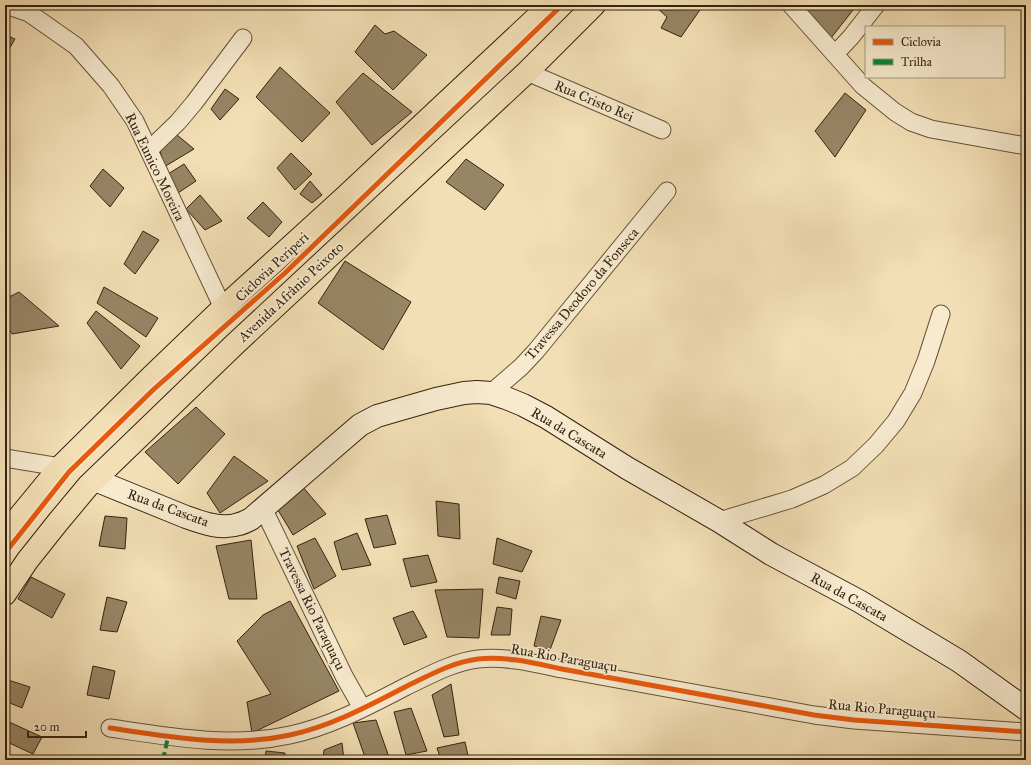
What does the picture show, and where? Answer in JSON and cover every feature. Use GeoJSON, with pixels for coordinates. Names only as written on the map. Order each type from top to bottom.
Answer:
{"type":"FeatureCollection","features":[{"type":"Feature","properties":{"kind":"main road"},"geometry":{"type":"LineString","coordinates":[[5,534],[60,468],[223,308],[350,193],[550,5]]}},
{"type":"Feature","properties":{"kind":"main road","name":"Avenida Afrânio Peixoto"},"geometry":{"type":"LineString","coordinates":[[5,594],[27,560],[88,486],[234,345],[527,72],[594,5]]}},
{"type":"Feature","properties":{"kind":"main road","name":"Rua da Cascata"},"geometry":{"type":"LineString","coordinates":[[95,480],[201,522],[228,526],[240,524],[251,519],[360,426],[377,416],[449,396],[477,392],[491,393],[523,405],[546,417],[627,468],[719,521],[771,554],[859,601],[960,660],[1026,709]]}},
{"type":"Feature","properties":{"kind":"street","name":"Rua Eunico Moreira"},"geometry":{"type":"LineString","coordinates":[[6,5],[29,13],[76,46],[111,86],[135,121],[223,308]]}},
{"type":"Feature","properties":{"kind":"street"},"geometry":{"type":"LineString","coordinates":[[791,5],[863,86],[895,112],[911,122],[931,129],[1026,146]]}},
{"type":"Feature","properties":{"kind":"street"},"geometry":{"type":"LineString","coordinates":[[835,54],[851,37],[876,5]]}},
{"type":"Feature","properties":{"kind":"street"},"geometry":{"type":"LineString","coordinates":[[148,150],[178,122],[190,108],[243,38]]}},
{"type":"Feature","properties":{"kind":"street","name":"Rua Cristo Rei"},"geometry":{"type":"LineString","coordinates":[[527,72],[662,130]]}},
{"type":"Feature","properties":{"kind":"street","name":"Travessa Deodoro da Fonseca"},"geometry":{"type":"LineString","coordinates":[[491,393],[536,351],[667,191]]}},
{"type":"Feature","properties":{"kind":"street"},"geometry":{"type":"LineString","coordinates":[[719,521],[792,499],[824,485],[852,468],[876,445],[896,421],[913,393],[926,361],[941,314]]}},
{"type":"Feature","properties":{"kind":"street"},"geometry":{"type":"LineString","coordinates":[[5,458],[60,468]]}},
{"type":"Feature","properties":{"kind":"street","name":"Travessa Rio Paraquaçu"},"geometry":{"type":"LineString","coordinates":[[263,508],[344,676],[362,708]]}},
{"type":"Feature","properties":{"kind":"street","name":"Rua Rio Paraguaçu"},"geometry":{"type":"LineString","coordinates":[[110,728],[168,737],[224,742],[257,741],[290,735],[322,726],[452,665],[478,659],[505,658],[814,715],[854,720],[1026,732]]}},
{"type":"Feature","properties":{"kind":"building"},"geometry":{"type":"Polygon","coordinates":[[[655,5],[700,5],[702,7],[681,37],[661,28],[667,17],[655,5]]]}},
{"type":"Feature","properties":{"kind":"building"},"geometry":{"type":"Polygon","coordinates":[[[810,5],[857,5],[831,38],[806,10],[810,5]]]}},
{"type":"Feature","properties":{"kind":"building"},"geometry":{"type":"Polygon","coordinates":[[[375,25],[385,34],[394,31],[427,55],[393,90],[355,52],[375,25]]]}},
{"type":"Feature","properties":{"kind":"building"},"geometry":{"type":"Polygon","coordinates":[[[5,35],[15,39],[5,56],[5,35]]]}},
{"type":"Feature","properties":{"kind":"building"},"geometry":{"type":"Polygon","coordinates":[[[280,67],[330,113],[302,142],[256,97],[280,67]]]}},
{"type":"Feature","properties":{"kind":"building"},"geometry":{"type":"Polygon","coordinates":[[[363,73],[412,112],[372,145],[336,102],[363,73]]]}},
{"type":"Feature","properties":{"kind":"building"},"geometry":{"type":"Polygon","coordinates":[[[225,89],[239,99],[220,120],[211,109],[225,89]]]}},
{"type":"Feature","properties":{"kind":"building"},"geometry":{"type":"Polygon","coordinates":[[[845,93],[866,110],[835,157],[815,131],[845,93]]]}},
{"type":"Feature","properties":{"kind":"building"},"geometry":{"type":"Polygon","coordinates":[[[177,135],[194,149],[164,167],[159,146],[177,135]]]}},
{"type":"Feature","properties":{"kind":"building"},"geometry":{"type":"Polygon","coordinates":[[[291,153],[312,174],[295,190],[277,168],[291,153]]]}},
{"type":"Feature","properties":{"kind":"building"},"geometry":{"type":"Polygon","coordinates":[[[466,159],[504,185],[485,210],[446,182],[466,159]]]}},
{"type":"Feature","properties":{"kind":"building"},"geometry":{"type":"Polygon","coordinates":[[[184,164],[196,181],[178,193],[168,174],[184,164]]]}},
{"type":"Feature","properties":{"kind":"building"},"geometry":{"type":"Polygon","coordinates":[[[103,169],[124,188],[110,207],[90,186],[103,169]]]}},
{"type":"Feature","properties":{"kind":"building"},"geometry":{"type":"Polygon","coordinates":[[[310,181],[322,195],[312,203],[300,194],[310,181]]]}},
{"type":"Feature","properties":{"kind":"building"},"geometry":{"type":"Polygon","coordinates":[[[200,195],[222,221],[205,230],[186,209],[200,195]]]}},
{"type":"Feature","properties":{"kind":"building"},"geometry":{"type":"Polygon","coordinates":[[[263,202],[282,222],[269,237],[247,218],[263,202]]]}},
{"type":"Feature","properties":{"kind":"building"},"geometry":{"type":"Polygon","coordinates":[[[143,231],[159,240],[135,274],[124,264],[143,231]]]}},
{"type":"Feature","properties":{"kind":"building"},"geometry":{"type":"Polygon","coordinates":[[[345,261],[411,302],[383,350],[318,303],[345,261]]]}},
{"type":"Feature","properties":{"kind":"building"},"geometry":{"type":"Polygon","coordinates":[[[104,287],[158,318],[146,337],[97,303],[104,287]]]}},
{"type":"Feature","properties":{"kind":"building"},"geometry":{"type":"Polygon","coordinates":[[[19,292],[59,326],[12,334],[5,323],[5,299],[19,292]]]}},
{"type":"Feature","properties":{"kind":"building"},"geometry":{"type":"Polygon","coordinates":[[[96,311],[140,346],[121,369],[87,323],[96,311]]]}},
{"type":"Feature","properties":{"kind":"building"},"geometry":{"type":"Polygon","coordinates":[[[196,407],[225,434],[178,484],[145,452],[196,407]]]}},
{"type":"Feature","properties":{"kind":"building"},"geometry":{"type":"Polygon","coordinates":[[[234,456],[268,481],[220,513],[207,493],[234,456]]]}},
{"type":"Feature","properties":{"kind":"building"},"geometry":{"type":"Polygon","coordinates":[[[301,485],[326,514],[293,535],[278,510],[301,485]]]}},
{"type":"Feature","properties":{"kind":"building"},"geometry":{"type":"Polygon","coordinates":[[[436,501],[459,504],[460,539],[438,536],[436,501]]]}},
{"type":"Feature","properties":{"kind":"building"},"geometry":{"type":"Polygon","coordinates":[[[387,515],[396,544],[374,548],[365,519],[387,515]]]}},
{"type":"Feature","properties":{"kind":"building"},"geometry":{"type":"Polygon","coordinates":[[[105,516],[127,518],[125,549],[99,546],[105,516]]]}},
{"type":"Feature","properties":{"kind":"building"},"geometry":{"type":"Polygon","coordinates":[[[357,533],[371,565],[342,570],[334,542],[357,533]]]}},
{"type":"Feature","properties":{"kind":"building"},"geometry":{"type":"Polygon","coordinates":[[[315,538],[336,576],[314,589],[297,546],[315,538]]]}},
{"type":"Feature","properties":{"kind":"building"},"geometry":{"type":"Polygon","coordinates":[[[497,538],[532,551],[522,572],[493,564],[497,538]]]}},
{"type":"Feature","properties":{"kind":"building"},"geometry":{"type":"Polygon","coordinates":[[[251,540],[257,599],[229,599],[216,546],[251,540]]]}},
{"type":"Feature","properties":{"kind":"building"},"geometry":{"type":"Polygon","coordinates":[[[428,555],[437,582],[411,587],[403,559],[428,555]]]}},
{"type":"Feature","properties":{"kind":"building"},"geometry":{"type":"Polygon","coordinates":[[[31,577],[65,594],[52,618],[18,599],[31,577]]]}},
{"type":"Feature","properties":{"kind":"building"},"geometry":{"type":"Polygon","coordinates":[[[499,577],[520,581],[516,599],[496,593],[499,577]]]}},
{"type":"Feature","properties":{"kind":"building"},"geometry":{"type":"Polygon","coordinates":[[[483,589],[479,638],[447,637],[435,590],[483,589]]]}},
{"type":"Feature","properties":{"kind":"building"},"geometry":{"type":"Polygon","coordinates":[[[107,597],[127,602],[117,632],[100,630],[107,597]]]}},
{"type":"Feature","properties":{"kind":"building"},"geometry":{"type":"Polygon","coordinates":[[[290,601],[339,691],[252,733],[247,702],[271,694],[237,641],[263,615],[290,601]]]}},
{"type":"Feature","properties":{"kind":"building"},"geometry":{"type":"Polygon","coordinates":[[[497,607],[512,609],[510,635],[491,635],[497,607]]]}},
{"type":"Feature","properties":{"kind":"building"},"geometry":{"type":"Polygon","coordinates":[[[413,611],[427,637],[404,645],[393,618],[413,611]]]}},
{"type":"Feature","properties":{"kind":"building"},"geometry":{"type":"Polygon","coordinates":[[[541,616],[561,620],[550,650],[534,646],[541,616]]]}},
{"type":"Feature","properties":{"kind":"building"},"geometry":{"type":"Polygon","coordinates":[[[93,666],[115,671],[109,699],[87,695],[93,666]]]}},
{"type":"Feature","properties":{"kind":"building"},"geometry":{"type":"Polygon","coordinates":[[[5,679],[30,687],[22,708],[5,701],[5,679]]]}},
{"type":"Feature","properties":{"kind":"building"},"geometry":{"type":"Polygon","coordinates":[[[451,684],[459,735],[444,737],[432,695],[451,684]]]}},
{"type":"Feature","properties":{"kind":"building"},"geometry":{"type":"Polygon","coordinates":[[[411,708],[427,751],[406,755],[394,712],[411,708]]]}},
{"type":"Feature","properties":{"kind":"building"},"geometry":{"type":"Polygon","coordinates":[[[5,720],[42,737],[33,754],[5,741],[5,720]]]}},
{"type":"Feature","properties":{"kind":"building"},"geometry":{"type":"Polygon","coordinates":[[[376,720],[390,760],[366,760],[353,723],[376,720]]]}},
{"type":"Feature","properties":{"kind":"building"},"geometry":{"type":"Polygon","coordinates":[[[465,742],[469,760],[441,760],[437,748],[465,742]]]}},
{"type":"Feature","properties":{"kind":"building"},"geometry":{"type":"Polygon","coordinates":[[[342,743],[344,760],[323,760],[324,750],[342,743]]]}},
{"type":"Feature","properties":{"kind":"building"},"geometry":{"type":"Polygon","coordinates":[[[266,751],[285,753],[284,760],[265,760],[266,751]]]}},
{"type":"Feature","properties":{"kind":"building"},"geometry":{"type":"Polygon","coordinates":[[[5,753],[20,760],[5,760],[5,753]]]}},
{"type":"Feature","properties":{"kind":"building"},"geometry":{"type":"Polygon","coordinates":[[[199,756],[209,760],[197,760],[199,756]]]}},
{"type":"Feature","properties":{"kind":"marked path"},"geometry":{"type":"LineString","coordinates":[[163,760],[168,737]]}},
{"type":"Feature","properties":{"kind":"cycle path","name":"Ciclovia Periperi"},"geometry":{"type":"LineString","coordinates":[[5,553],[69,472],[153,390],[285,273],[562,5]]}},
{"type":"Feature","properties":{"kind":"cycle path"},"geometry":{"type":"LineString","coordinates":[[110,728],[200,740],[245,741],[268,739],[306,731],[336,721],[433,673],[451,666],[478,659],[499,658],[530,662],[814,715],[854,720],[1026,732]]}}]}
